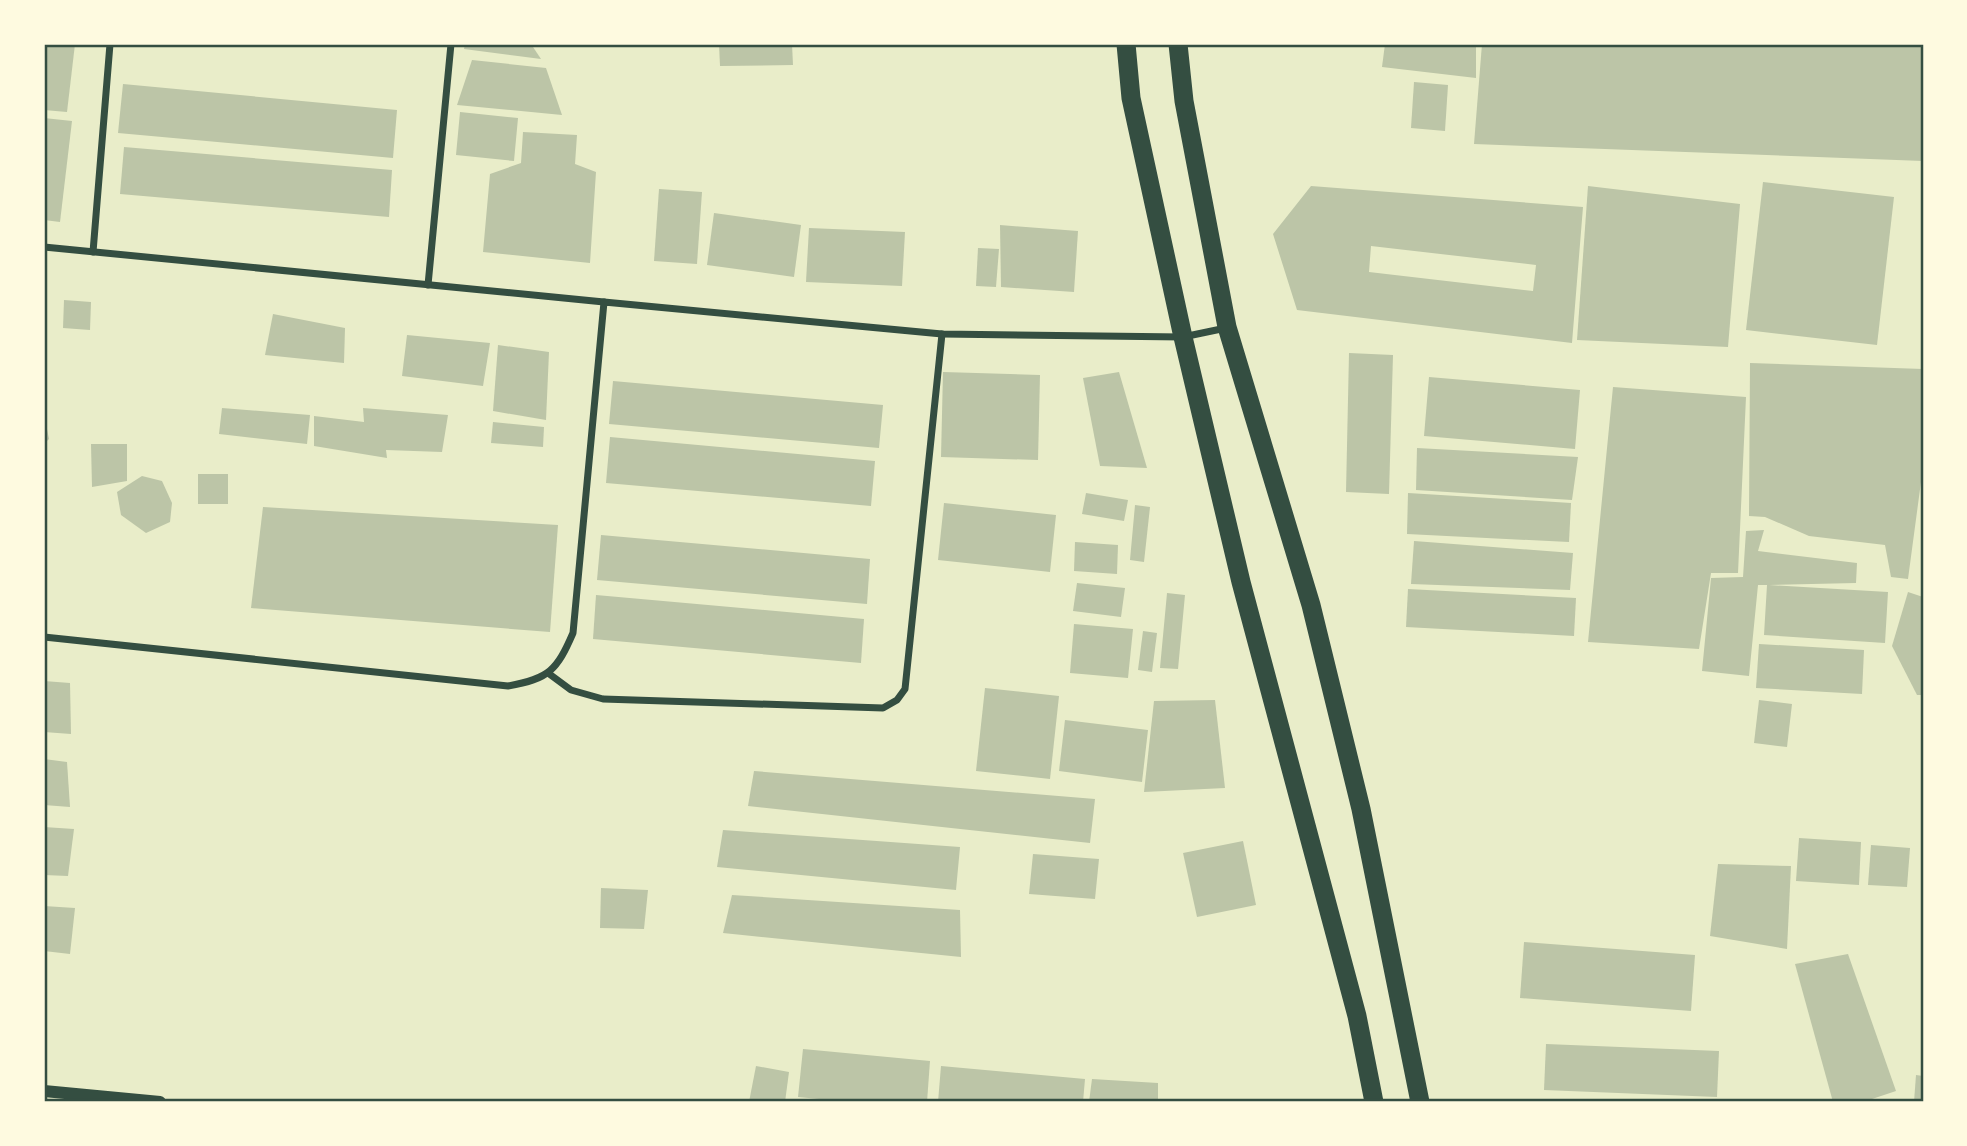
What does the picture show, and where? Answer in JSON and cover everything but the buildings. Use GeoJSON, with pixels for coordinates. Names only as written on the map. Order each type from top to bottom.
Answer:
{"type":"FeatureCollection","features":[{"type":"Feature","properties":{"kind":"highway"},"geometry":{"type":"LineString","coordinates":[[1126,44],[1131,98],[1183,337],[1241,582],[1357,1016],[1374,1102]]}},
{"type":"Feature","properties":{"kind":"highway"},"geometry":{"type":"LineString","coordinates":[[1178,44],[1184,101],[1227,327],[1311,605],[1361,809],[1420,1102]]}},
{"type":"Feature","properties":{"kind":"street"},"geometry":{"type":"LineString","coordinates":[[93,252],[110,44]]}},
{"type":"Feature","properties":{"kind":"street"},"geometry":{"type":"LineString","coordinates":[[428,285],[451,44]]}},
{"type":"Feature","properties":{"kind":"street"},"geometry":{"type":"LineString","coordinates":[[44,247],[942,334],[1183,337],[1227,327]]}},
{"type":"Feature","properties":{"kind":"street"},"geometry":{"type":"LineString","coordinates":[[44,637],[508,686],[531,682],[548,673],[562,659],[573,633],[604,302]]}},
{"type":"Feature","properties":{"kind":"street"},"geometry":{"type":"LineString","coordinates":[[548,673],[571,690],[603,699],[883,708],[897,700],[905,689],[942,334]]}},
{"type":"Feature","properties":{"kind":"street"},"geometry":{"type":"LineString","coordinates":[[44,1091],[66,1098],[160,1102]]}}]}
